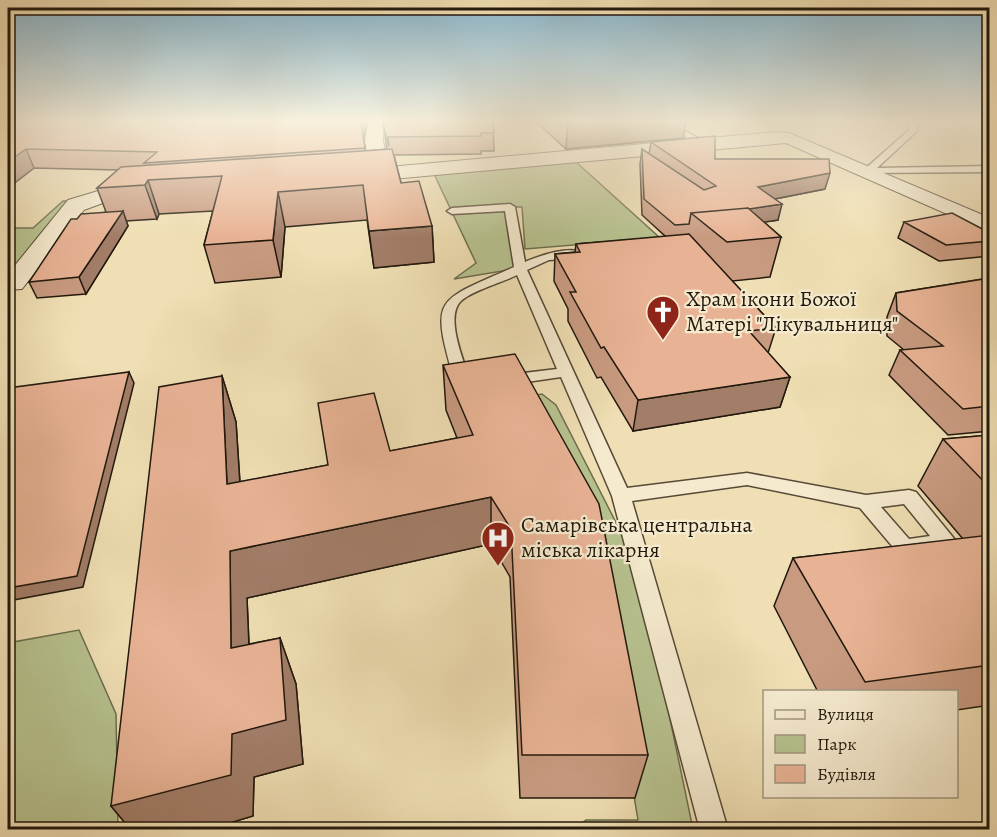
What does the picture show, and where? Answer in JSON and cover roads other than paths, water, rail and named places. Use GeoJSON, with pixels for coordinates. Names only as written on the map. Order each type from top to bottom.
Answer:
{"type":"FeatureCollection","features":[{"type":"Feature","properties":{"kind":"street"},"geometry":{"type":"LineString","coordinates":[[378,159],[381,174]]}},
{"type":"Feature","properties":{"kind":"street"},"geometry":{"type":"LineString","coordinates":[[336,177],[594,159]]}},
{"type":"Feature","properties":{"kind":"street"},"geometry":{"type":"LineString","coordinates":[[841,159],[990,226]]}},
{"type":"Feature","properties":{"kind":"street"},"geometry":{"type":"LineString","coordinates":[[10,284],[76,206],[108,194],[165,188]]}},
{"type":"Feature","properties":{"kind":"lane"},"geometry":{"type":"LineString","coordinates":[[868,171],[881,159]]}},
{"type":"Feature","properties":{"kind":"lane"},"geometry":{"type":"LineString","coordinates":[[868,171],[990,169]]}},
{"type":"Feature","properties":{"kind":"lane"},"geometry":{"type":"LineString","coordinates":[[452,211],[510,207],[520,268],[621,496],[714,830]]}},
{"type":"Feature","properties":{"kind":"lane"},"geometry":{"type":"LineString","coordinates":[[566,372],[464,386],[449,337],[447,312],[456,297],[547,257],[594,253]]}},
{"type":"Feature","properties":{"kind":"lane"},"geometry":{"type":"LineString","coordinates":[[621,496],[747,479],[866,502]]}},
{"type":"Feature","properties":{"kind":"place","name":"Храм ікони Божої Матері \"Лікувальниця\""},"geometry":{"type":"Point","coordinates":[663,341]}},
{"type":"Feature","properties":{"kind":"place","name":"Самарівська центральна міська лікарня"},"geometry":{"type":"Point","coordinates":[498,567]}}]}
